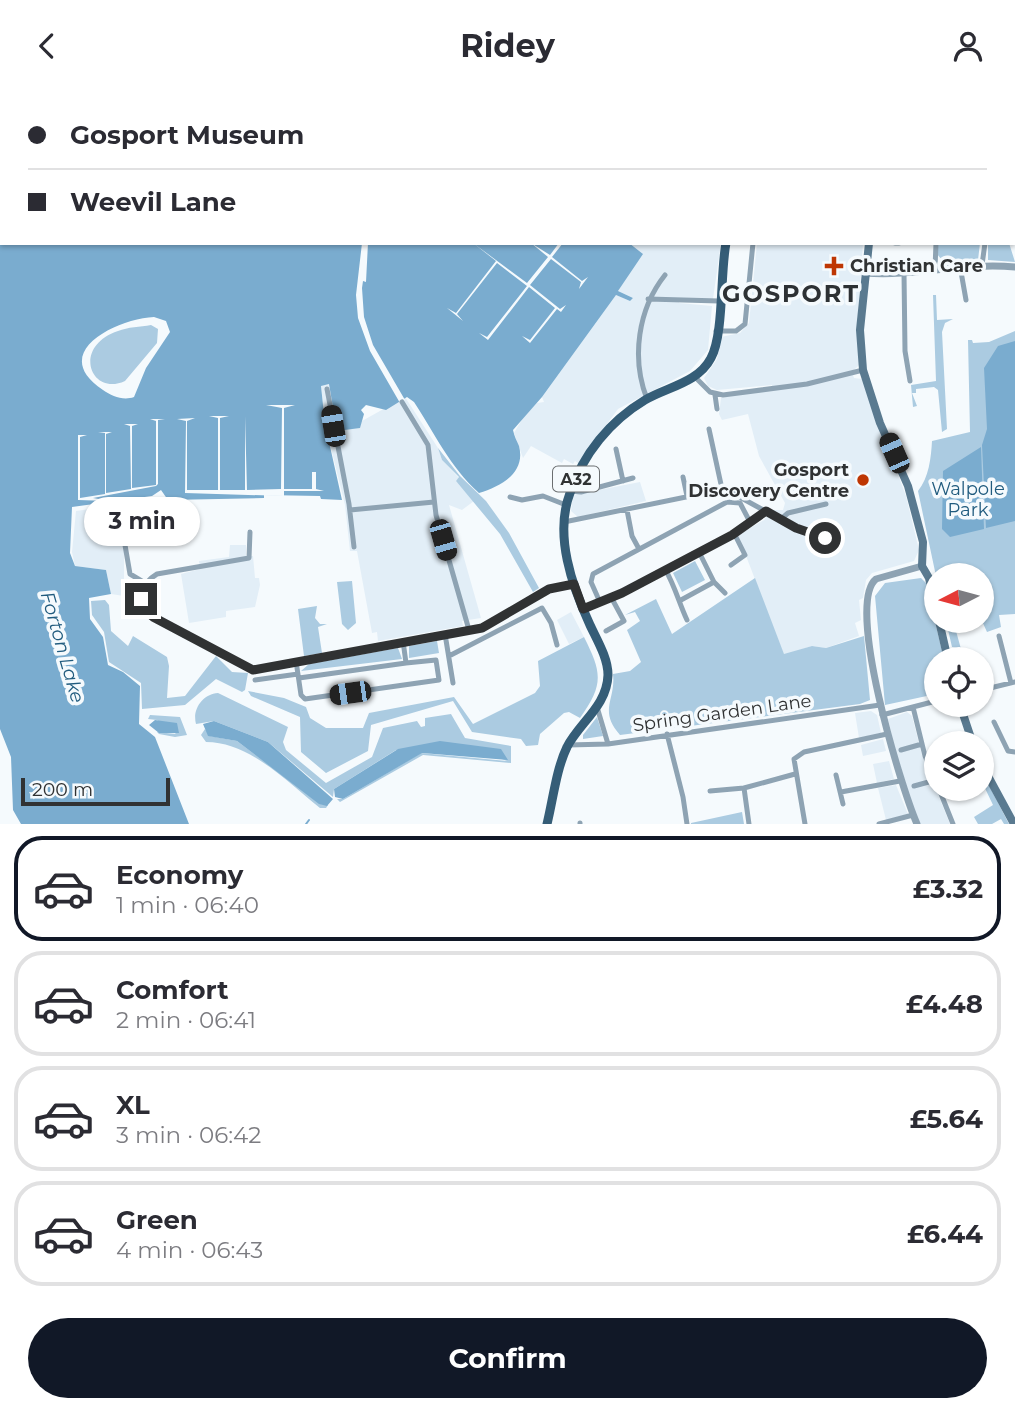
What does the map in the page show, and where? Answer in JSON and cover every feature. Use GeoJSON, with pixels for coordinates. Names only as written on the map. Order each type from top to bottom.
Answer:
{"type":"FeatureCollection","features":[{"type":"Feature","properties":{"kind":"main road","name":"A32"},"geometry":{"type":"LineString","coordinates":[[547,824],[568,745],[597,707],[607,684],[608,670],[574,584],[563,523],[570,491],[603,435],[623,415],[647,399],[694,376],[712,356],[726,245]]}},
{"type":"Feature","properties":{"kind":"main road"},"geometry":{"type":"LineString","coordinates":[[869,245],[860,330],[863,370],[880,423],[908,487],[923,542],[924,569]]}},
{"type":"Feature","properties":{"kind":"main road"},"geometry":{"type":"LineString","coordinates":[[994,788],[1013,824]]}},
{"type":"Feature","properties":{"kind":"street"},"geometry":{"type":"LineString","coordinates":[[716,331],[736,331],[745,324],[754,245]]}},
{"type":"Feature","properties":{"kind":"street"},"geometry":{"type":"LineString","coordinates":[[935,269],[936,245]]}},
{"type":"Feature","properties":{"kind":"street"},"geometry":{"type":"LineString","coordinates":[[982,265],[985,245]]}},
{"type":"Feature","properties":{"kind":"street"},"geometry":{"type":"LineString","coordinates":[[865,273],[904,273],[982,265],[1015,267]]}},
{"type":"Feature","properties":{"kind":"street"},"geometry":{"type":"LineString","coordinates":[[960,266],[966,300]]}},
{"type":"Feature","properties":{"kind":"street"},"geometry":{"type":"LineString","coordinates":[[904,273],[905,351],[910,381]]}},
{"type":"Feature","properties":{"kind":"street"},"geometry":{"type":"LineString","coordinates":[[647,399],[642,382],[640,331],[648,299],[665,275]]}},
{"type":"Feature","properties":{"kind":"street"},"geometry":{"type":"LineString","coordinates":[[648,299],[719,301]]}},
{"type":"Feature","properties":{"kind":"street"},"geometry":{"type":"LineString","coordinates":[[715,395],[807,384],[863,370]]}},
{"type":"Feature","properties":{"kind":"street"},"geometry":{"type":"LineString","coordinates":[[694,376],[715,395],[717,409]]}},
{"type":"Feature","properties":{"kind":"street"},"geometry":{"type":"LineString","coordinates":[[327,389],[350,510],[354,547]]}},
{"type":"Feature","properties":{"kind":"street"},"geometry":{"type":"LineString","coordinates":[[402,402],[428,445],[434,502],[469,630]]}},
{"type":"Feature","properties":{"kind":"street"},"geometry":{"type":"LineString","coordinates":[[709,429],[722,489]]}},
{"type":"Feature","properties":{"kind":"street"},"geometry":{"type":"LineString","coordinates":[[616,449],[623,481]]}},
{"type":"Feature","properties":{"kind":"street"},"geometry":{"type":"LineString","coordinates":[[682,477],[687,496]]}},
{"type":"Feature","properties":{"kind":"street"},"geometry":{"type":"LineString","coordinates":[[570,491],[581,492],[633,478]]}},
{"type":"Feature","properties":{"kind":"street"},"geometry":{"type":"LineString","coordinates":[[563,523],[722,489],[734,491],[766,511],[822,539]]}},
{"type":"Feature","properties":{"kind":"street"},"geometry":{"type":"LineString","coordinates":[[510,497],[522,500],[543,496],[566,505]]}},
{"type":"Feature","properties":{"kind":"street"},"geometry":{"type":"LineString","coordinates":[[350,510],[434,502]]}},
{"type":"Feature","properties":{"kind":"street"},"geometry":{"type":"LineString","coordinates":[[599,600],[590,582],[591,576],[726,503],[739,503],[751,522]]}},
{"type":"Feature","properties":{"kind":"street"},"geometry":{"type":"LineString","coordinates":[[781,519],[786,514],[826,504]]}},
{"type":"Feature","properties":{"kind":"street"},"geometry":{"type":"LineString","coordinates":[[627,510],[639,549]]}},
{"type":"Feature","properties":{"kind":"street"},"geometry":{"type":"LineString","coordinates":[[583,609],[699,552],[766,511]]}},
{"type":"Feature","properties":{"kind":"street"},"geometry":{"type":"LineString","coordinates":[[121,522],[130,573],[145,583]]}},
{"type":"Feature","properties":{"kind":"street"},"geometry":{"type":"LineString","coordinates":[[250,532],[250,557],[157,574],[145,583],[141,597],[149,615],[249,669],[486,626],[551,588],[574,584]]}},
{"type":"Feature","properties":{"kind":"street"},"geometry":{"type":"LineString","coordinates":[[731,565],[745,555],[734,533]]}},
{"type":"Feature","properties":{"kind":"street"},"geometry":{"type":"LineString","coordinates":[[699,552],[714,582],[725,593]]}},
{"type":"Feature","properties":{"kind":"street"},"geometry":{"type":"LineString","coordinates":[[917,824],[900,781],[882,715],[867,630],[868,589],[878,577],[922,566]]}},
{"type":"Feature","properties":{"kind":"street"},"geometry":{"type":"LineString","coordinates":[[665,569],[681,600],[687,620]]}},
{"type":"Feature","properties":{"kind":"street"},"geometry":{"type":"LineString","coordinates":[[681,600],[714,582]]}},
{"type":"Feature","properties":{"kind":"street"},"geometry":{"type":"LineString","coordinates":[[127,599],[141,597]]}},
{"type":"Feature","properties":{"kind":"street"},"geometry":{"type":"LineString","coordinates":[[606,631],[624,621],[611,597]]}},
{"type":"Feature","properties":{"kind":"street"},"geometry":{"type":"LineString","coordinates":[[532,599],[538,610]]}},
{"type":"Feature","properties":{"kind":"street"},"geometry":{"type":"LineString","coordinates":[[449,656],[538,610],[545,611],[557,645]]}},
{"type":"Feature","properties":{"kind":"street"},"geometry":{"type":"LineString","coordinates":[[445,634],[453,683]]}},
{"type":"Feature","properties":{"kind":"street"},"geometry":{"type":"LineString","coordinates":[[994,687],[1013,682],[999,636]]}},
{"type":"Feature","properties":{"kind":"street"},"geometry":{"type":"LineString","coordinates":[[403,641],[406,663]]}},
{"type":"Feature","properties":{"kind":"street"},"geometry":{"type":"LineString","coordinates":[[255,680],[298,676],[436,660],[439,680],[305,699],[301,695],[298,676],[296,661]]}},
{"type":"Feature","properties":{"kind":"street"},"geometry":{"type":"LineString","coordinates":[[882,715],[924,704]]}},
{"type":"Feature","properties":{"kind":"street","name":"Spring Garden Lane"},"geometry":{"type":"LineString","coordinates":[[568,745],[608,744],[880,705]]}},
{"type":"Feature","properties":{"kind":"street"},"geometry":{"type":"LineString","coordinates":[[597,707],[608,744]]}},
{"type":"Feature","properties":{"kind":"street"},"geometry":{"type":"LineString","coordinates":[[913,707],[924,749]]}},
{"type":"Feature","properties":{"kind":"street"},"geometry":{"type":"LineString","coordinates":[[996,724],[1008,751],[1015,752]]}},
{"type":"Feature","properties":{"kind":"street"},"geometry":{"type":"LineString","coordinates":[[667,734],[687,824]]}},
{"type":"Feature","properties":{"kind":"street"},"geometry":{"type":"LineString","coordinates":[[805,824],[794,759],[798,755],[887,734]]}},
{"type":"Feature","properties":{"kind":"street"},"geometry":{"type":"LineString","coordinates":[[901,750],[922,744]]}},
{"type":"Feature","properties":{"kind":"street"},"geometry":{"type":"LineString","coordinates":[[710,791],[744,787],[795,774]]}},
{"type":"Feature","properties":{"kind":"street"},"geometry":{"type":"LineString","coordinates":[[836,775],[843,804]]}},
{"type":"Feature","properties":{"kind":"street"},"geometry":{"type":"LineString","coordinates":[[841,792],[900,781]]}},
{"type":"Feature","properties":{"kind":"street"},"geometry":{"type":"LineString","coordinates":[[914,786],[924,783]]}},
{"type":"Feature","properties":{"kind":"street"},"geometry":{"type":"LineString","coordinates":[[744,787],[749,824]]}},
{"type":"Feature","properties":{"kind":"street"},"geometry":{"type":"LineString","coordinates":[[944,801],[953,824]]}},
{"type":"Feature","properties":{"kind":"street"},"geometry":{"type":"LineString","coordinates":[[880,824],[913,815]]}},
{"type":"Feature","properties":{"kind":"shaded area"},"geometry":{"type":"Polygon","coordinates":[[[632,245],[721,245],[713,299],[680,300],[679,303],[712,306],[708,350],[690,371],[618,409],[578,463],[575,461],[573,464],[564,459],[562,463],[531,446],[523,458],[514,433],[524,416],[537,403],[544,402],[542,397],[616,295],[630,301],[633,298],[618,291],[642,253],[632,245]]]}},
{"type":"Feature","properties":{"kind":"shaded area"},"geometry":{"type":"Polygon","coordinates":[[[757,245],[863,245],[857,328],[859,365],[852,372],[854,378],[862,379],[906,496],[919,550],[914,561],[872,573],[866,580],[863,598],[859,600],[861,620],[855,623],[859,636],[826,648],[812,646],[784,655],[738,535],[764,520],[771,510],[783,510],[785,503],[759,456],[748,414],[722,420],[719,414],[721,398],[772,388],[772,385],[717,390],[708,386],[704,378],[717,359],[721,337],[740,333],[749,323],[757,245]]]}},
{"type":"Feature","properties":{"kind":"shaded area"},"geometry":{"type":"Polygon","coordinates":[[[330,384],[337,430],[359,428],[362,421],[405,397],[438,448],[442,460],[459,478],[456,481],[474,501],[462,510],[449,505],[481,618],[462,621],[463,626],[378,641],[377,632],[372,633],[357,551],[350,551],[345,505],[325,424],[321,385],[330,384]]]}},
{"type":"Feature","properties":{"kind":"shaded area"},"geometry":{"type":"Polygon","coordinates":[[[640,482],[646,501],[578,517],[571,511],[573,495],[640,482]]]}},
{"type":"Feature","properties":{"kind":"shaded area"},"geometry":{"type":"Polygon","coordinates":[[[133,497],[137,502],[151,497],[153,505],[135,507],[137,519],[129,521],[124,527],[124,596],[111,594],[106,570],[75,566],[72,552],[76,511],[111,506],[110,500],[133,497]]]}},
{"type":"Feature","properties":{"kind":"shaded area"},"geometry":{"type":"Polygon","coordinates":[[[230,545],[246,545],[246,556],[253,556],[255,578],[259,578],[260,585],[255,607],[226,611],[226,617],[189,623],[181,574],[200,569],[199,561],[229,557],[230,545]]]}},
{"type":"Feature","properties":{"kind":"shaded area"},"geometry":{"type":"Polygon","coordinates":[[[571,612],[584,637],[569,644],[557,620],[571,612]]]}},
{"type":"Feature","properties":{"kind":"shaded area"},"geometry":{"type":"Polygon","coordinates":[[[871,711],[877,715],[881,733],[859,738],[855,713],[871,711]]]}},
{"type":"Feature","properties":{"kind":"shaded area"},"geometry":{"type":"Polygon","coordinates":[[[907,712],[912,716],[924,760],[924,801],[941,801],[950,824],[919,824],[888,719],[907,712]]]}},
{"type":"Feature","properties":{"kind":"shaded area"},"geometry":{"type":"Polygon","coordinates":[[[883,739],[886,751],[863,756],[861,745],[883,739]]]}},
{"type":"Feature","properties":{"kind":"shaded area"},"geometry":{"type":"Polygon","coordinates":[[[889,761],[894,779],[877,783],[873,764],[889,761]]]}},
{"type":"Feature","properties":{"kind":"shaded area"},"geometry":{"type":"Polygon","coordinates":[[[896,785],[908,814],[886,820],[878,788],[896,785]]]}},
{"type":"Feature","properties":{"kind":"green space"},"geometry":{"type":"Polygon","coordinates":[[[938,245],[980,245],[978,260],[946,265],[937,254],[938,245]]]}},
{"type":"Feature","properties":{"kind":"green space"},"geometry":{"type":"Polygon","coordinates":[[[988,245],[1010,245],[1015,262],[988,260],[988,245]]]}},
{"type":"Feature","properties":{"kind":"green space"},"geometry":{"type":"Polygon","coordinates":[[[933,295],[936,295],[937,320],[953,319],[945,323],[942,332],[947,429],[942,432],[938,390],[934,387],[916,389],[916,393],[912,393],[917,406],[913,407],[911,385],[936,381],[933,295]]]}},
{"type":"Feature","properties":{"kind":"green space"},"geometry":{"type":"Polygon","coordinates":[[[151,325],[158,329],[157,343],[125,381],[113,384],[103,382],[95,376],[91,368],[91,358],[94,348],[103,338],[122,330],[151,325]]]}},
{"type":"Feature","properties":{"kind":"green space","name":"Walpole Park"},"geometry":{"type":"Polygon","coordinates":[[[1015,331],[1015,614],[999,615],[1001,627],[994,630],[994,563],[933,563],[918,491],[927,474],[932,441],[970,432],[968,340],[973,343],[989,342],[1015,331]]]}},
{"type":"Feature","properties":{"kind":"green space"},"geometry":{"type":"Polygon","coordinates":[[[438,448],[460,476],[486,501],[509,533],[539,588],[533,592],[500,534],[456,481],[459,477],[442,460],[438,448]]]}},
{"type":"Feature","properties":{"kind":"green space"},"geometry":{"type":"Polygon","coordinates":[[[695,561],[705,580],[682,592],[673,573],[695,561]]]}},
{"type":"Feature","properties":{"kind":"green space"},"geometry":{"type":"Polygon","coordinates":[[[755,578],[784,654],[812,646],[826,648],[864,636],[870,700],[860,704],[620,735],[610,719],[609,712],[613,674],[630,671],[641,662],[627,630],[640,621],[635,612],[625,615],[656,599],[672,634],[755,578]]]}},
{"type":"Feature","properties":{"kind":"green space"},"geometry":{"type":"Polygon","coordinates":[[[921,578],[924,581],[924,633],[938,633],[941,647],[924,647],[924,697],[885,705],[875,596],[885,583],[921,578]]]}},
{"type":"Feature","properties":{"kind":"green space"},"geometry":{"type":"Polygon","coordinates":[[[352,581],[356,623],[348,630],[342,624],[337,582],[352,581]]]}},
{"type":"Feature","properties":{"kind":"green space"},"geometry":{"type":"Polygon","coordinates":[[[105,600],[109,605],[111,631],[128,646],[133,636],[167,657],[167,698],[185,696],[216,656],[232,672],[248,673],[245,690],[242,692],[216,679],[185,705],[142,709],[141,683],[109,662],[104,632],[92,615],[91,601],[105,600]]]}},
{"type":"Feature","properties":{"kind":"green space"},"geometry":{"type":"Polygon","coordinates":[[[317,606],[315,618],[320,624],[327,624],[318,627],[322,653],[304,656],[298,609],[317,606]]]}},
{"type":"Feature","properties":{"kind":"green space"},"geometry":{"type":"Polygon","coordinates":[[[949,633],[957,633],[960,647],[952,647],[949,633]]]}},
{"type":"Feature","properties":{"kind":"green space"},"geometry":{"type":"Polygon","coordinates":[[[584,637],[597,669],[597,687],[580,718],[569,712],[564,713],[540,734],[538,745],[526,746],[521,739],[472,732],[453,701],[371,725],[368,751],[326,773],[301,752],[300,717],[251,696],[248,691],[284,698],[306,707],[310,718],[326,728],[363,728],[369,713],[454,697],[473,724],[535,693],[540,686],[538,661],[584,637]]]}},
{"type":"Feature","properties":{"kind":"green space"},"geometry":{"type":"Polygon","coordinates":[[[437,641],[439,653],[409,658],[409,646],[437,641]]]}},
{"type":"Feature","properties":{"kind":"green space"},"geometry":{"type":"Polygon","coordinates":[[[398,648],[402,659],[301,671],[309,664],[398,648]]]}},
{"type":"Feature","properties":{"kind":"green space"},"geometry":{"type":"Polygon","coordinates":[[[218,693],[288,727],[283,742],[286,750],[326,783],[372,757],[383,728],[417,721],[421,727],[425,726],[425,718],[451,714],[465,738],[511,746],[511,763],[423,755],[340,802],[337,799],[343,799],[421,753],[507,761],[468,745],[396,750],[334,789],[333,797],[268,742],[214,721],[196,724],[195,718],[200,703],[208,696],[218,693]]]}},
{"type":"Feature","properties":{"kind":"green space"},"geometry":{"type":"Polygon","coordinates":[[[150,715],[180,717],[187,735],[175,737],[159,734],[157,732],[176,734],[157,720],[148,719],[150,715]]]}},
{"type":"Feature","properties":{"kind":"green space"},"geometry":{"type":"Polygon","coordinates":[[[597,717],[603,736],[583,739],[583,735],[597,717]]]}},
{"type":"Feature","properties":{"kind":"green space"},"geometry":{"type":"Polygon","coordinates":[[[205,729],[210,736],[237,741],[321,804],[328,805],[326,808],[320,808],[253,756],[222,744],[206,742],[201,735],[205,729]]]}},
{"type":"Feature","properties":{"kind":"green space"},"geometry":{"type":"Polygon","coordinates":[[[994,795],[1009,824],[1004,824],[1001,819],[992,824],[978,824],[974,817],[993,805],[991,801],[994,801],[994,795]]]}},
{"type":"Feature","properties":{"kind":"green space"},"geometry":{"type":"Polygon","coordinates":[[[742,812],[744,824],[691,824],[691,823],[742,812]]]}},
{"type":"Feature","properties":{"kind":"water","name":"Forton Lake"},"geometry":{"type":"Polygon","coordinates":[[[0,245],[632,245],[643,254],[618,291],[633,298],[630,301],[616,295],[542,397],[513,430],[519,446],[519,464],[510,477],[496,487],[479,493],[469,483],[451,461],[414,402],[407,397],[386,410],[366,405],[361,410],[364,414],[360,428],[337,431],[329,384],[321,386],[325,424],[342,500],[321,499],[320,496],[264,495],[264,498],[168,500],[161,490],[152,496],[72,507],[70,553],[75,566],[106,570],[111,594],[89,598],[90,619],[103,637],[108,665],[123,672],[140,686],[139,724],[155,737],[189,824],[21,824],[13,810],[11,757],[0,729],[0,245]],[[154,317],[122,324],[93,340],[85,351],[82,363],[88,376],[103,390],[122,398],[134,397],[146,368],[170,332],[166,321],[154,317]]]}},
{"type":"Feature","properties":{"kind":"water"},"geometry":{"type":"Polygon","coordinates":[[[1015,341],[1015,521],[986,528],[982,445],[987,429],[984,368],[998,346],[1015,341]]]}},
{"type":"Feature","properties":{"kind":"water"},"geometry":{"type":"Polygon","coordinates":[[[981,447],[984,529],[950,537],[942,529],[943,471],[981,447]]]}},
{"type":"Feature","properties":{"kind":"water"},"geometry":{"type":"Polygon","coordinates":[[[155,720],[177,723],[179,733],[159,733],[149,725],[155,720]]]}},
{"type":"Feature","properties":{"kind":"water"},"geometry":{"type":"Polygon","coordinates":[[[214,721],[268,742],[333,799],[327,806],[319,804],[237,741],[208,736],[203,724],[214,721]]]}},
{"type":"Feature","properties":{"kind":"water"},"geometry":{"type":"Polygon","coordinates":[[[440,741],[501,749],[508,760],[422,753],[343,799],[335,797],[334,789],[398,749],[440,741]]]}},
{"type":"Feature","properties":{"kind":"pier"},"geometry":{"type":"Polygon","coordinates":[[[362,245],[368,245],[366,282],[363,281],[362,288],[364,317],[373,345],[405,400],[400,403],[370,351],[358,318],[356,295],[362,245]]]}},
{"type":"Feature","properties":{"kind":"pier"},"geometry":{"type":"Polygon","coordinates":[[[476,245],[527,283],[548,257],[533,245],[550,255],[558,245],[561,245],[552,257],[582,281],[588,277],[579,289],[581,282],[551,259],[530,285],[560,309],[566,305],[561,312],[557,309],[530,343],[522,336],[530,340],[555,308],[529,287],[488,340],[479,333],[487,337],[527,286],[497,263],[457,314],[463,321],[447,308],[456,313],[496,261],[476,245]]]}},
{"type":"Feature","properties":{"kind":"pier"},"geometry":{"type":"Polygon","coordinates":[[[266,405],[295,405],[284,408],[284,489],[312,489],[312,472],[316,472],[316,489],[324,491],[284,491],[284,496],[185,493],[186,421],[177,419],[195,418],[187,421],[187,490],[218,490],[218,418],[209,416],[229,416],[220,418],[220,490],[245,490],[245,416],[247,490],[281,489],[282,408],[266,405]]]}},
{"type":"Feature","properties":{"kind":"pier"},"geometry":{"type":"Polygon","coordinates":[[[150,419],[165,419],[158,420],[158,484],[156,486],[93,498],[110,501],[78,500],[78,435],[87,435],[80,437],[80,498],[105,494],[105,433],[98,432],[112,432],[106,434],[106,493],[131,489],[130,426],[124,424],[138,424],[132,426],[132,488],[156,485],[156,421],[150,419]]]}},
{"type":"Feature","properties":{"kind":"waterway"},"geometry":{"type":"LineString","coordinates":[[306,824],[309,820]]}},
{"type":"Feature","properties":{"kind":"place","name":"Christian Care"},"geometry":{"type":"Point","coordinates":[834,266]}},
{"type":"Feature","properties":{"kind":"place","name":"Gosport Discovery Centre"},"geometry":{"type":"Point","coordinates":[863,480]}},
{"type":"Feature","properties":{"kind":"district","name":"GOSPORT"},"geometry":{"type":"Point","coordinates":[791,294]}},
{"type":"Feature","properties":{"kind":"route"},"geometry":{"type":"LineString","coordinates":[[141,599],[148,614],[253,670],[482,628],[557,586],[574,584],[583,609],[599,600],[616,596],[668,566],[732,535],[766,511],[796,528],[825,538]]}}]}
